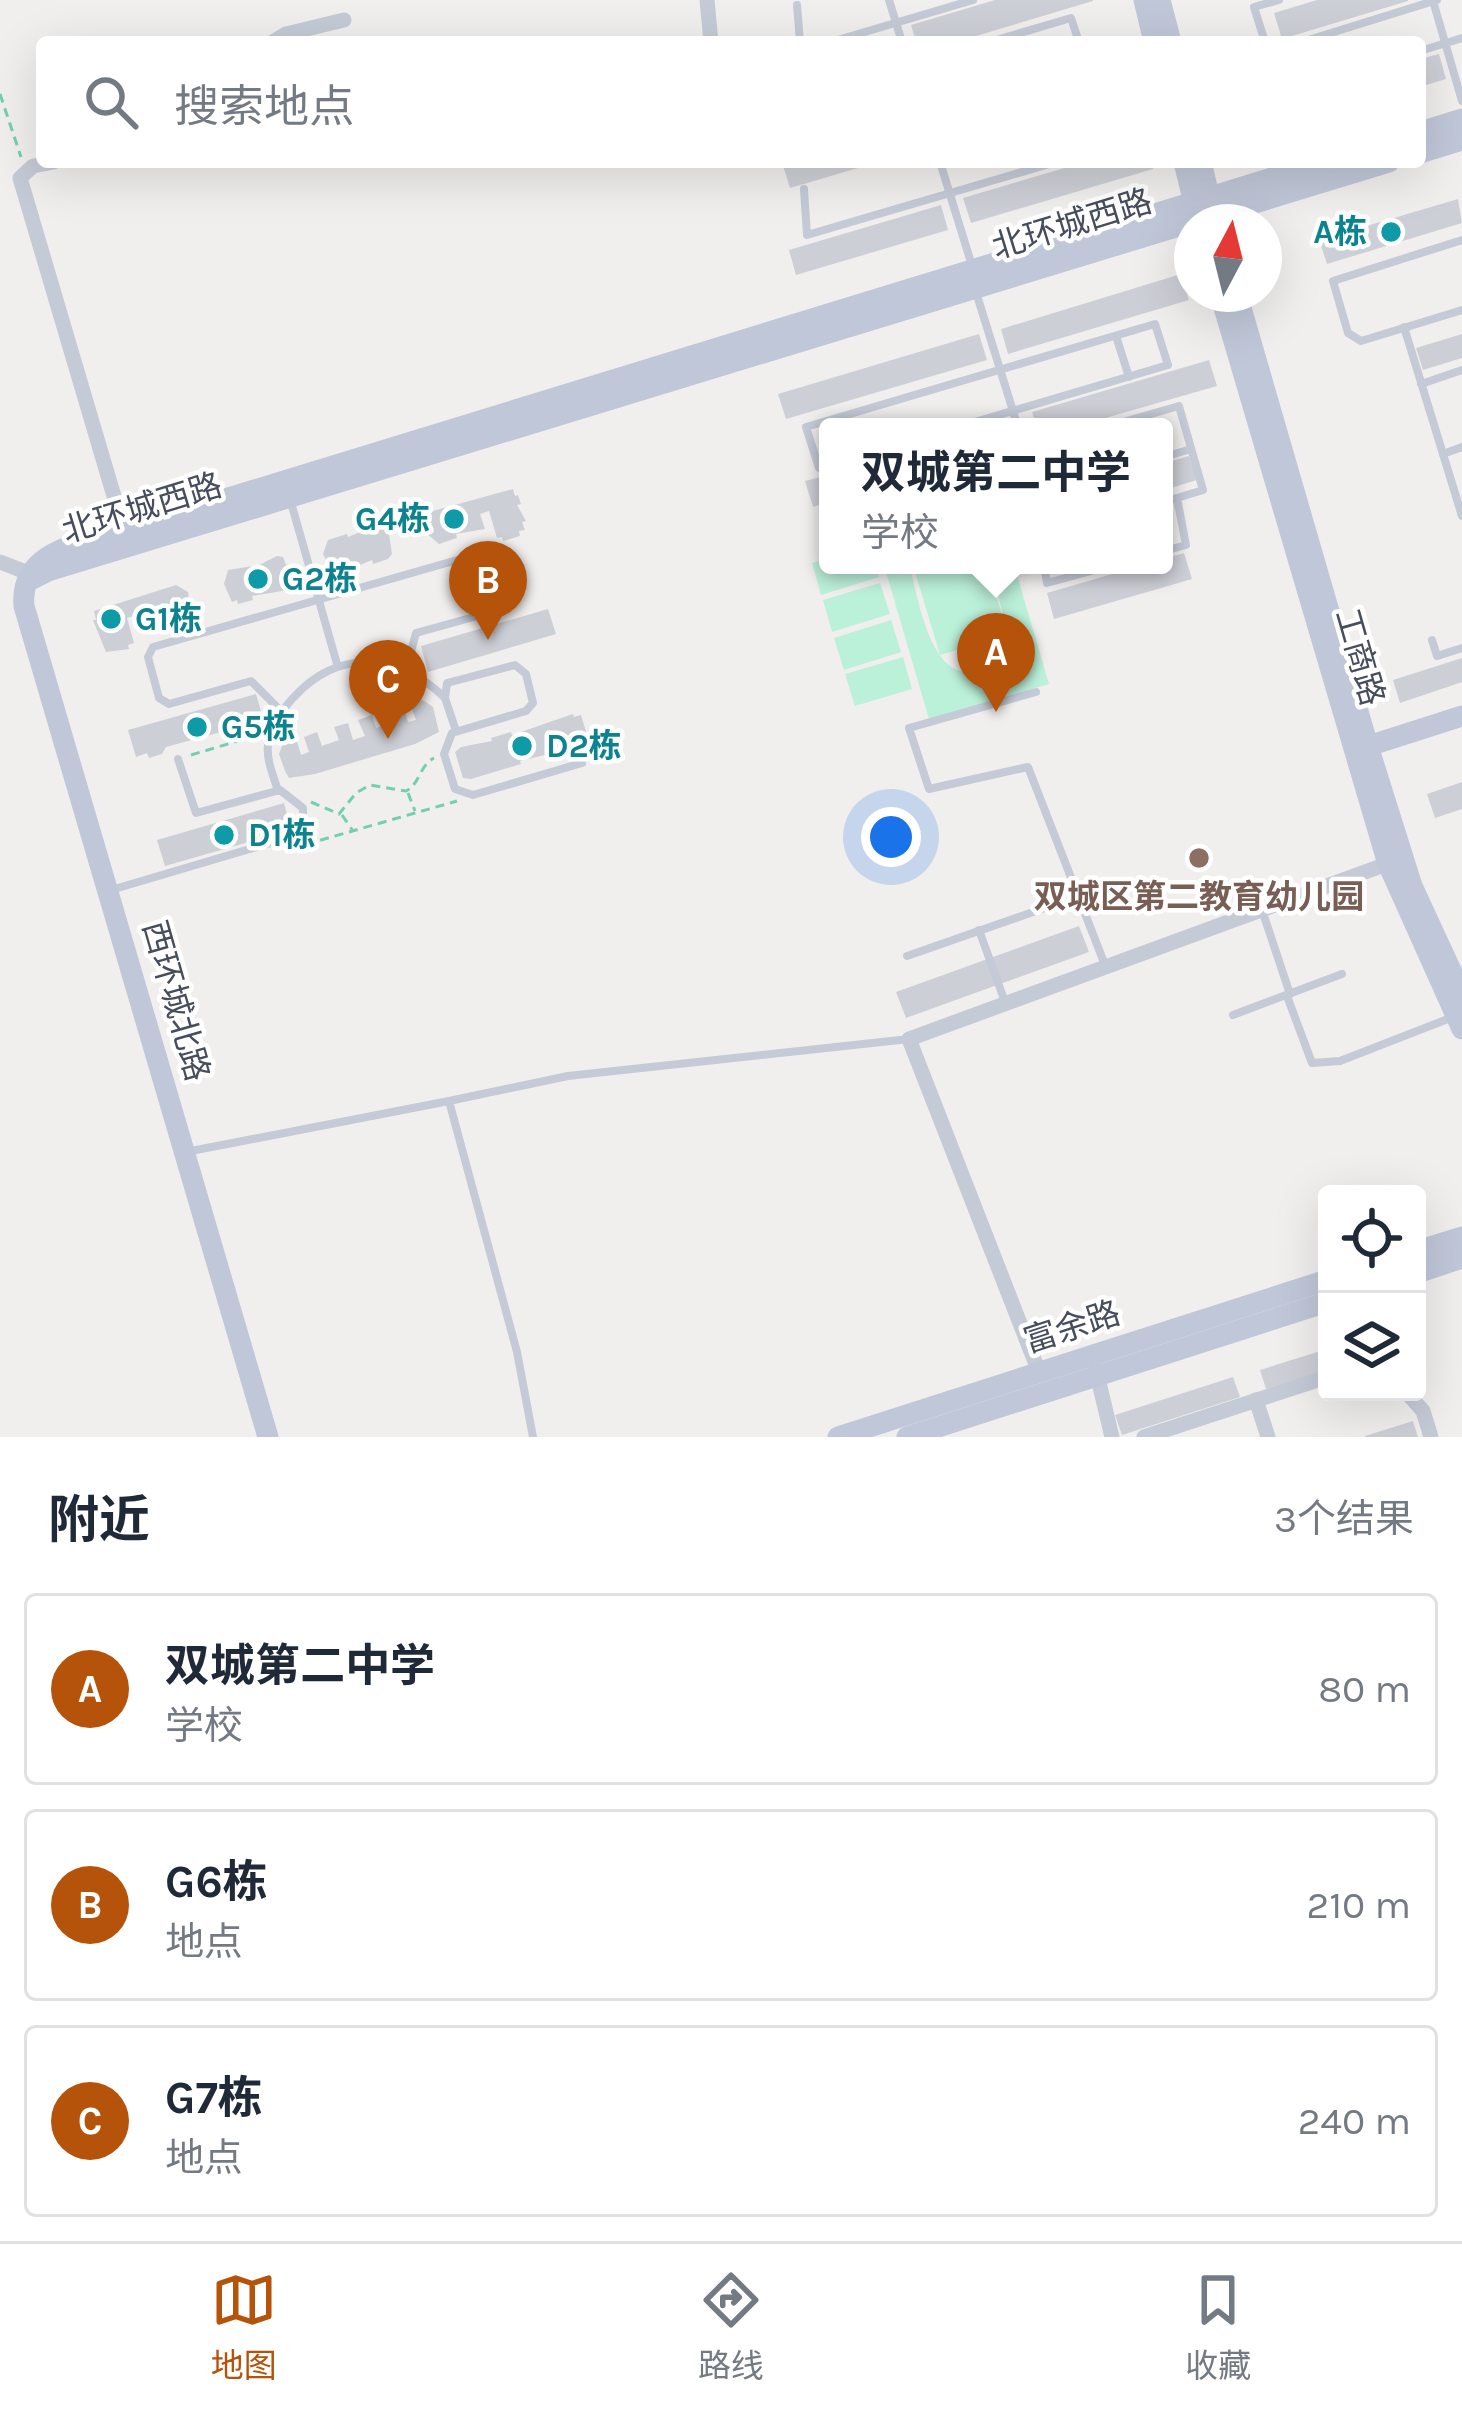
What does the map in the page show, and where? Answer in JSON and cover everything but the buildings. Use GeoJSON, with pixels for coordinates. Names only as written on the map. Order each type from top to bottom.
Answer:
{"type":"FeatureCollection","features":[{"type":"Feature","properties":{"kind":"main road"},"geometry":{"type":"LineString","coordinates":[[1144,0],[1153,36]]}},
{"type":"Feature","properties":{"kind":"main road"},"geometry":{"type":"LineString","coordinates":[[1160,0],[1169,36]]}},
{"type":"Feature","properties":{"kind":"main road"},"geometry":{"type":"LineString","coordinates":[[1426,130],[1462,119]]}},
{"type":"Feature","properties":{"kind":"main road"},"geometry":{"type":"LineString","coordinates":[[1426,151],[1462,141]]}},
{"type":"Feature","properties":{"kind":"main road"},"geometry":{"type":"LineString","coordinates":[[1186,168],[1201,204]]}},
{"type":"Feature","properties":{"kind":"main road"},"geometry":{"type":"LineString","coordinates":[[1201,168],[1204,204]]}},
{"type":"Feature","properties":{"kind":"main road","name":"北环城西路"},"geometry":{"type":"LineString","coordinates":[[1226,204],[1310,168]]}},
{"type":"Feature","properties":{"kind":"main road","name":"北环城西路"},"geometry":{"type":"LineString","coordinates":[[1237,204],[1367,168]]}},
{"type":"Feature","properties":{"kind":"main road","name":"北环城西路"},"geometry":{"type":"LineString","coordinates":[[30,577],[287,488],[1174,222]]}},
{"type":"Feature","properties":{"kind":"main road","name":"工商路"},"geometry":{"type":"LineString","coordinates":[[1226,312],[1396,861],[1460,1013]]}},
{"type":"Feature","properties":{"kind":"main road","name":"工商路"},"geometry":{"type":"LineString","coordinates":[[1242,312],[1360,748]]}},
{"type":"Feature","properties":{"kind":"main road","name":"北环城西路"},"geometry":{"type":"LineString","coordinates":[[30,577],[52,553],[287,488]]}},
{"type":"Feature","properties":{"kind":"main road","name":"西环城北路"},"geometry":{"type":"LineString","coordinates":[[30,577],[24,606],[268,1437]]}},
{"type":"Feature","properties":{"kind":"main road"},"geometry":{"type":"LineString","coordinates":[[1360,748],[1462,716]]}},
{"type":"Feature","properties":{"kind":"main road"},"geometry":{"type":"LineString","coordinates":[[1426,1248],[1462,1237]]}},
{"type":"Feature","properties":{"kind":"main road"},"geometry":{"type":"LineString","coordinates":[[1426,1270],[1462,1258]]}},
{"type":"Feature","properties":{"kind":"main road","name":"富余路"},"geometry":{"type":"LineString","coordinates":[[907,1437],[1318,1283]]}},
{"type":"Feature","properties":{"kind":"main road","name":"富余路"},"geometry":{"type":"LineString","coordinates":[[838,1437],[1039,1372],[1095,1365],[1318,1304]]}},
{"type":"Feature","properties":{"kind":"street"},"geometry":{"type":"LineString","coordinates":[[707,0],[710,36]]}},
{"type":"Feature","properties":{"kind":"street"},"geometry":{"type":"LineString","coordinates":[[283,36],[344,20]]}},
{"type":"Feature","properties":{"kind":"street"},"geometry":{"type":"LineString","coordinates":[[36,167],[25,170],[20,178],[124,530]]}},
{"type":"Feature","properties":{"kind":"street"},"geometry":{"type":"LineString","coordinates":[[0,562],[30,577]]}},
{"type":"Feature","properties":{"kind":"street"},"geometry":{"type":"LineString","coordinates":[[1039,1372],[908,1040],[1396,861]]}},
{"type":"Feature","properties":{"kind":"street"},"geometry":{"type":"LineString","coordinates":[[1095,1365],[1112,1437]]}},
{"type":"Feature","properties":{"kind":"street"},"geometry":{"type":"LineString","coordinates":[[1144,1437],[1318,1380]]}},
{"type":"Feature","properties":{"kind":"street"},"geometry":{"type":"LineString","coordinates":[[1256,1400],[1268,1437]]}},
{"type":"Feature","properties":{"kind":"street"},"geometry":{"type":"LineString","coordinates":[[1414,1401],[1423,1411],[1431,1437]]}},
{"type":"Feature","properties":{"kind":"lane"},"geometry":{"type":"LineString","coordinates":[[889,0],[900,36]]}},
{"type":"Feature","properties":{"kind":"lane"},"geometry":{"type":"LineString","coordinates":[[852,36],[973,0]]}},
{"type":"Feature","properties":{"kind":"lane"},"geometry":{"type":"LineString","coordinates":[[1263,36],[1254,7],[1279,0]]}},
{"type":"Feature","properties":{"kind":"lane"},"geometry":{"type":"LineString","coordinates":[[1321,36],[1434,0],[1462,101]]}},
{"type":"Feature","properties":{"kind":"lane"},"geometry":{"type":"LineString","coordinates":[[797,5],[800,36]]}},
{"type":"Feature","properties":{"kind":"lane"},"geometry":{"type":"LineString","coordinates":[[1010,36],[1071,18],[1077,36]]}},
{"type":"Feature","properties":{"kind":"lane"},"geometry":{"type":"LineString","coordinates":[[1426,49],[1462,38]]}},
{"type":"Feature","properties":{"kind":"lane"},"geometry":{"type":"LineString","coordinates":[[942,168],[1015,418]]}},
{"type":"Feature","properties":{"kind":"lane"},"geometry":{"type":"LineString","coordinates":[[804,190],[807,235],[1036,168]]}},
{"type":"Feature","properties":{"kind":"lane"},"geometry":{"type":"LineString","coordinates":[[1462,240],[1333,281],[1348,333],[1361,341],[1462,310]]}},
{"type":"Feature","properties":{"kind":"lane"},"geometry":{"type":"LineString","coordinates":[[849,418],[1155,324],[1168,365],[989,418]]}},
{"type":"Feature","properties":{"kind":"lane"},"geometry":{"type":"LineString","coordinates":[[1404,327],[1462,516]]}},
{"type":"Feature","properties":{"kind":"lane"},"geometry":{"type":"LineString","coordinates":[[1116,336],[1129,377]]}},
{"type":"Feature","properties":{"kind":"lane"},"geometry":{"type":"LineString","coordinates":[[1421,384],[1462,370]]}},
{"type":"Feature","properties":{"kind":"lane"},"geometry":{"type":"LineString","coordinates":[[1137,418],[1179,406],[1203,490],[1173,499]]}},
{"type":"Feature","properties":{"kind":"lane"},"geometry":{"type":"LineString","coordinates":[[819,425],[806,427],[819,468]]}},
{"type":"Feature","properties":{"kind":"lane"},"geometry":{"type":"LineString","coordinates":[[1443,454],[1462,447]]}},
{"type":"Feature","properties":{"kind":"lane"},"geometry":{"type":"LineString","coordinates":[[1173,454],[1191,449]]}},
{"type":"Feature","properties":{"kind":"lane"},"geometry":{"type":"LineString","coordinates":[[287,488],[338,664]]}},
{"type":"Feature","properties":{"kind":"lane"},"geometry":{"type":"LineString","coordinates":[[1173,549],[1186,545],[1177,498]]}},
{"type":"Feature","properties":{"kind":"lane"},"geometry":{"type":"LineString","coordinates":[[282,712],[251,681],[169,704],[159,698],[148,657],[153,647],[478,554],[493,560],[505,594],[499,610],[416,633],[406,670]]}},
{"type":"Feature","properties":{"kind":"lane"},"geometry":{"type":"LineString","coordinates":[[1046,574],[1047,583],[1080,574]]}},
{"type":"Feature","properties":{"kind":"lane"},"geometry":{"type":"LineString","coordinates":[[1432,640],[1437,656],[1462,649]]}},
{"type":"Feature","properties":{"kind":"lane"},"geometry":{"type":"LineString","coordinates":[[278,790],[268,742],[282,712],[301,689],[338,664],[389,664],[406,670],[445,698]]}},
{"type":"Feature","properties":{"kind":"lane"},"geometry":{"type":"LineString","coordinates":[[456,731],[445,698],[448,683],[510,664],[526,674],[533,699],[530,708],[456,731],[443,747],[452,782],[460,793],[473,795],[582,763]]}},
{"type":"Feature","properties":{"kind":"lane"},"geometry":{"type":"LineString","coordinates":[[1036,692],[909,728],[929,789],[1028,767],[1106,966]]}},
{"type":"Feature","properties":{"kind":"lane"},"geometry":{"type":"LineString","coordinates":[[110,890],[300,832],[305,818],[298,801],[278,790],[196,813],[178,758]]}},
{"type":"Feature","properties":{"kind":"lane"},"geometry":{"type":"LineString","coordinates":[[907,956],[1059,903]]}},
{"type":"Feature","properties":{"kind":"lane"},"geometry":{"type":"LineString","coordinates":[[1262,908],[1312,1063],[1340,1061],[1460,1013]]}},
{"type":"Feature","properties":{"kind":"lane"},"geometry":{"type":"LineString","coordinates":[[979,930],[1006,1004]]}},
{"type":"Feature","properties":{"kind":"lane"},"geometry":{"type":"LineString","coordinates":[[1233,1016],[1342,974]]}},
{"type":"Feature","properties":{"kind":"lane"},"geometry":{"type":"LineString","coordinates":[[186,1152],[568,1076],[908,1040]]}},
{"type":"Feature","properties":{"kind":"lane"},"geometry":{"type":"LineString","coordinates":[[448,1100],[517,1352],[533,1437]]}},
{"type":"Feature","properties":{"kind":"path"},"geometry":{"type":"LineString","coordinates":[[0,94],[25,170]]}},
{"type":"Feature","properties":{"kind":"path"},"geometry":{"type":"LineString","coordinates":[[178,758],[248,738],[268,742]]}},
{"type":"Feature","properties":{"kind":"path"},"geometry":{"type":"LineString","coordinates":[[407,791],[427,762],[444,753]]}},
{"type":"Feature","properties":{"kind":"path"},"geometry":{"type":"LineString","coordinates":[[298,801],[310,801],[334,814],[342,813],[370,785],[407,791]]}},
{"type":"Feature","properties":{"kind":"path"},"geometry":{"type":"LineString","coordinates":[[407,791],[415,814]]}},
{"type":"Feature","properties":{"kind":"path"},"geometry":{"type":"LineString","coordinates":[[300,832],[314,842],[456,802],[460,793]]}},
{"type":"Feature","properties":{"kind":"path"},"geometry":{"type":"LineString","coordinates":[[342,813],[353,831]]}},
{"type":"Feature","properties":{"kind":"green space"},"geometry":{"type":"Polygon","coordinates":[[[819,561],[819,574],[879,577],[821,595],[812,563],[819,561]]]}},
{"type":"Feature","properties":{"kind":"green space"},"geometry":{"type":"Polygon","coordinates":[[[887,574],[911,574],[940,655],[916,574],[990,574],[1008,634],[992,574],[1017,574],[1049,684],[929,719],[887,574]],[[1009,635],[940,655],[964,672],[981,670],[1000,657],[1009,635]]]}},
{"type":"Feature","properties":{"kind":"green space"},"geometry":{"type":"Polygon","coordinates":[[[880,583],[890,614],[832,632],[823,600],[880,583]]]}},
{"type":"Feature","properties":{"kind":"green space"},"geometry":{"type":"Polygon","coordinates":[[[891,620],[901,652],[844,670],[834,638],[891,620]]]}},
{"type":"Feature","properties":{"kind":"green space"},"geometry":{"type":"Polygon","coordinates":[[[903,657],[912,689],[855,706],[845,674],[903,657]]]}},
{"type":"Feature","properties":{"kind":"place","name":"A栋"},"geometry":{"type":"Point","coordinates":[1391,232]}},
{"type":"Feature","properties":{"kind":"place","name":"G4栋"},"geometry":{"type":"Point","coordinates":[454,519]}},
{"type":"Feature","properties":{"kind":"place","name":"G2栋"},"geometry":{"type":"Point","coordinates":[258,579]}},
{"type":"Feature","properties":{"kind":"place","name":"G1栋"},"geometry":{"type":"Point","coordinates":[111,619]}},
{"type":"Feature","properties":{"kind":"place","name":"G6栋"},"geometry":{"type":"Point","coordinates":[488,640]}},
{"type":"Feature","properties":{"kind":"place","name":"双城第二中学"},"geometry":{"type":"Point","coordinates":[996,712]}},
{"type":"Feature","properties":{"kind":"place","name":"G5栋"},"geometry":{"type":"Point","coordinates":[197,727]}},
{"type":"Feature","properties":{"kind":"place","name":"G7栋"},"geometry":{"type":"Point","coordinates":[388,739]}},
{"type":"Feature","properties":{"kind":"place","name":"D2栋"},"geometry":{"type":"Point","coordinates":[522,746]}},
{"type":"Feature","properties":{"kind":"place","name":"D1栋"},"geometry":{"type":"Point","coordinates":[224,835]}},
{"type":"Feature","properties":{"kind":"place","name":"双城区第二教育幼儿园"},"geometry":{"type":"Point","coordinates":[1199,858]}}]}
